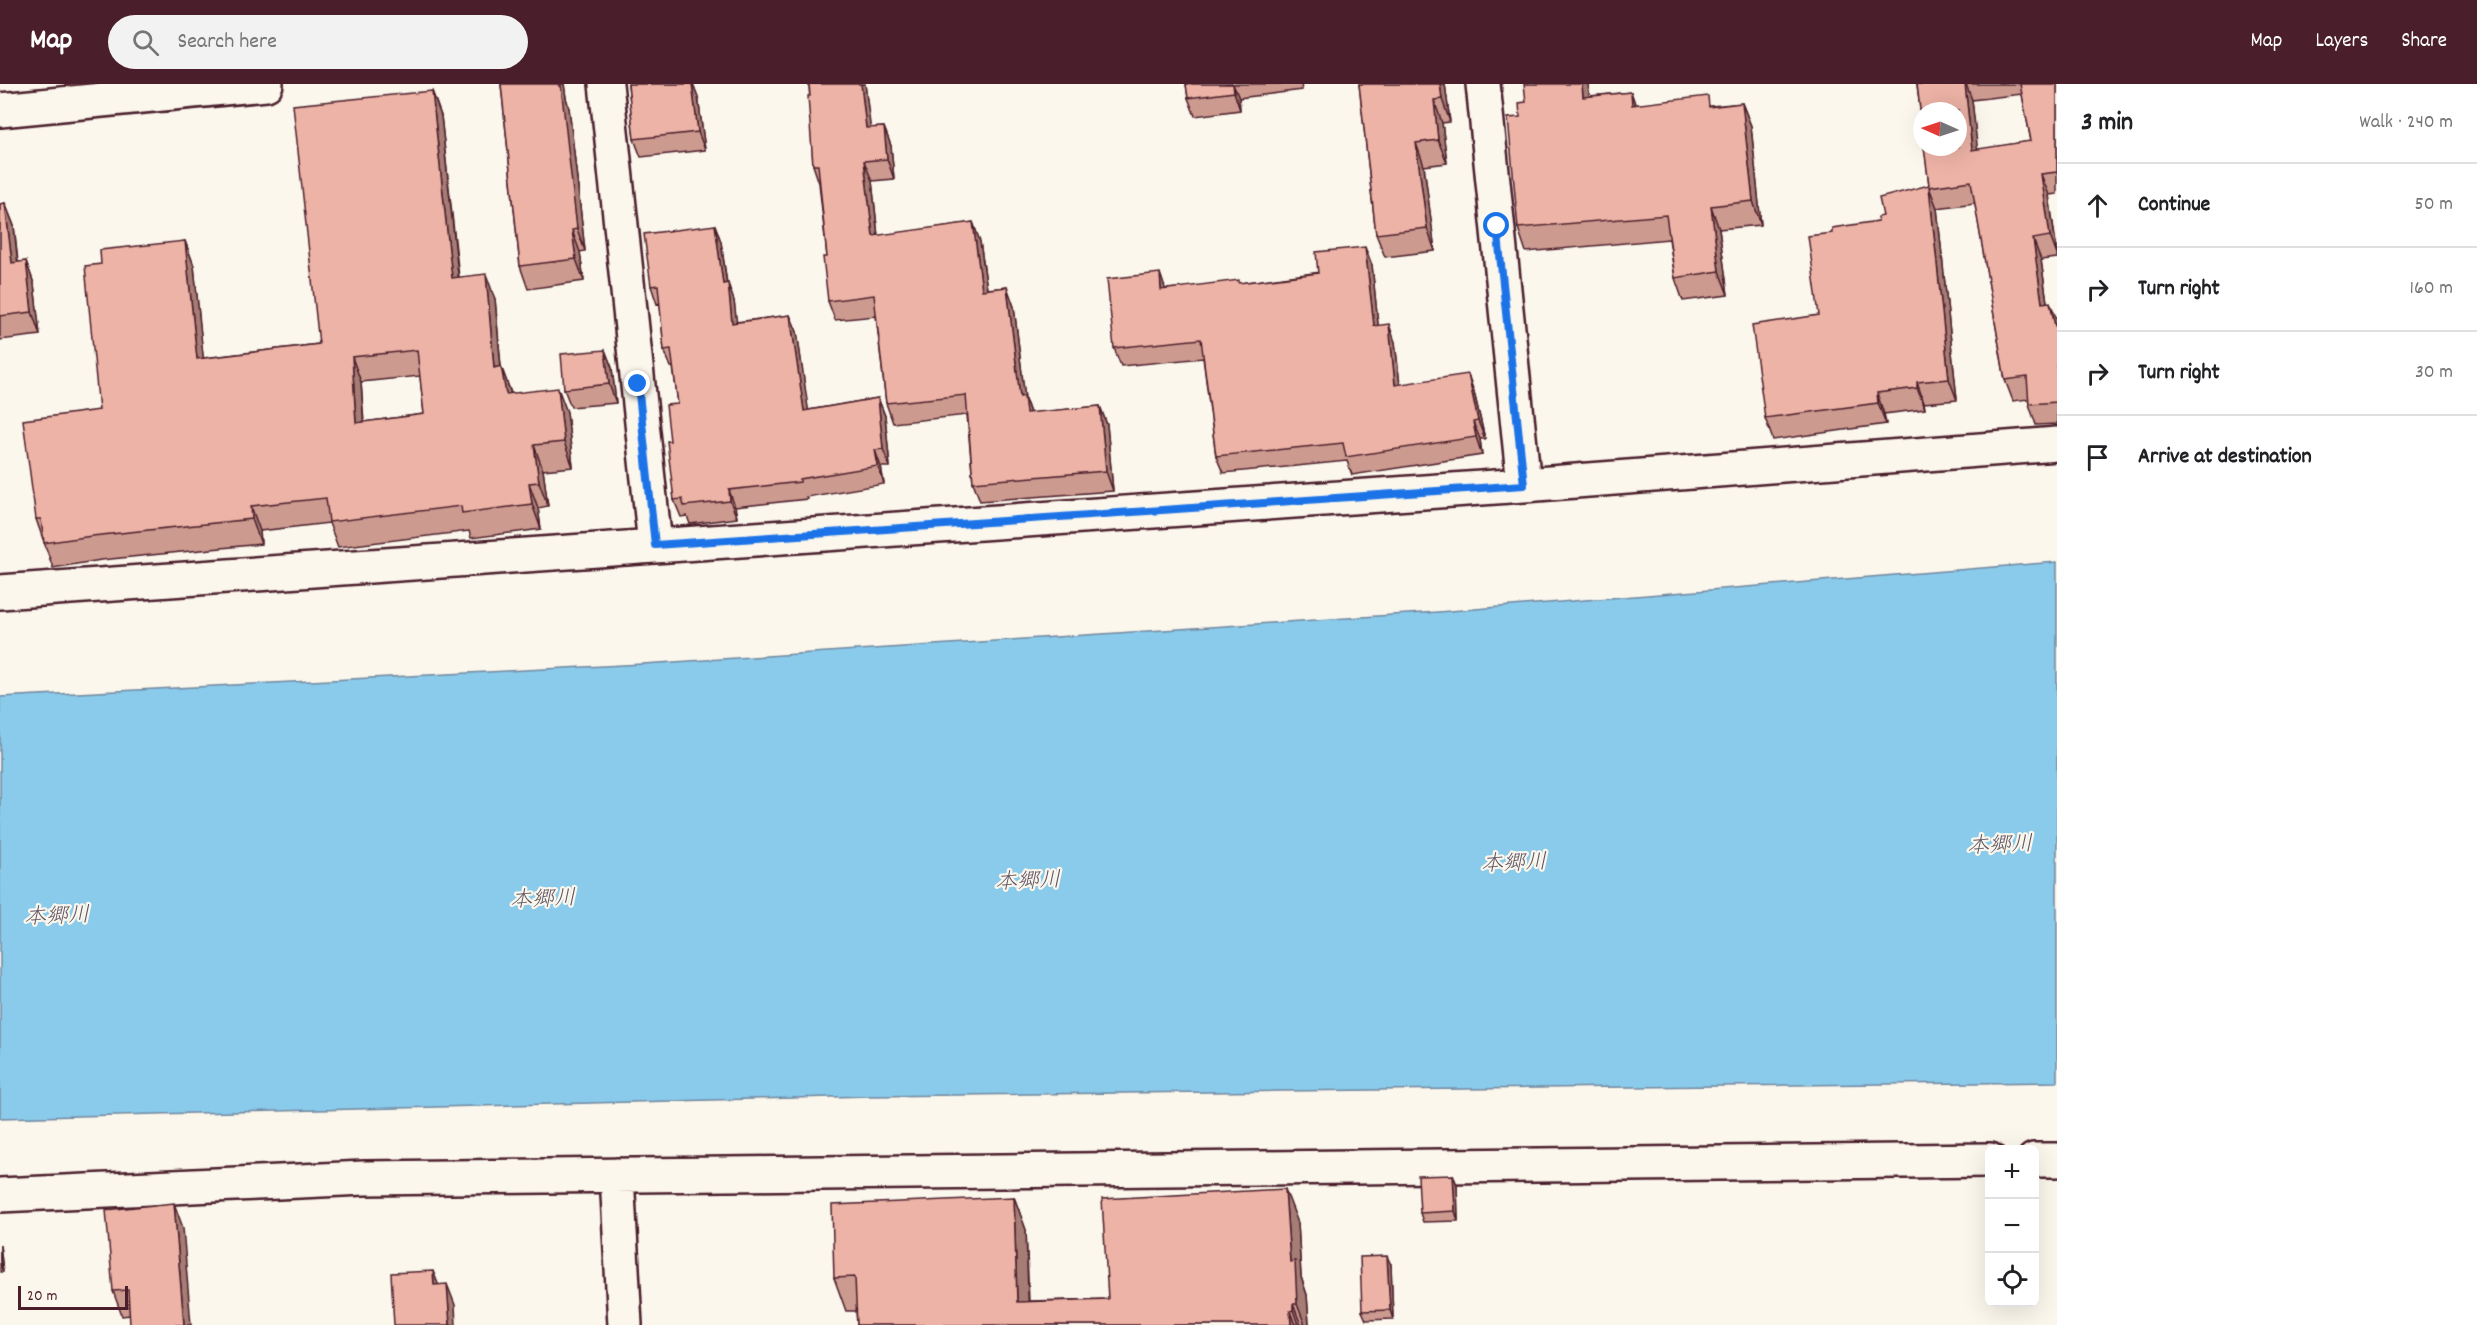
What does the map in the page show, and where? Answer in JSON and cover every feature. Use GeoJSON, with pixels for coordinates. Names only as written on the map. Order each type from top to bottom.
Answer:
{"type":"FeatureCollection","features":[{"type":"Feature","properties":{"kind":"street"},"geometry":{"type":"LineString","coordinates":[[0,110],[266,84]]}},
{"type":"Feature","properties":{"kind":"street"},"geometry":{"type":"LineString","coordinates":[[606,84],[655,545]]}},
{"type":"Feature","properties":{"kind":"street"},"geometry":{"type":"LineString","coordinates":[[1483,84],[1524,485]]}},
{"type":"Feature","properties":{"kind":"street"},"geometry":{"type":"LineString","coordinates":[[0,592],[1524,485],[2057,444]]}},
{"type":"Feature","properties":{"kind":"street"},"geometry":{"type":"LineString","coordinates":[[2039,1160],[2057,1160]]}},
{"type":"Feature","properties":{"kind":"street"},"geometry":{"type":"LineString","coordinates":[[0,1196],[364,1178],[1985,1161]]}},
{"type":"Feature","properties":{"kind":"street"},"geometry":{"type":"LineString","coordinates":[[617,1175],[625,1325]]}},
{"type":"Feature","properties":{"kind":"water","name":"本郷川"},"geometry":{"type":"Polygon","coordinates":[[[2057,562],[2057,1082],[869,1096],[0,1118],[0,697],[643,664],[1438,612],[2057,562]]]}},
{"type":"Feature","properties":{"kind":"building"},"geometry":{"type":"Polygon","coordinates":[[[501,84],[558,84],[561,86],[577,229],[572,230],[576,259],[520,266],[501,84]]]}},
{"type":"Feature","properties":{"kind":"building"},"geometry":{"type":"Polygon","coordinates":[[[628,84],[692,84],[698,132],[634,139],[628,84]]]}},
{"type":"Feature","properties":{"kind":"building"},"geometry":{"type":"Polygon","coordinates":[[[809,84],[861,84],[866,128],[884,127],[887,159],[864,161],[873,236],[973,222],[982,290],[1007,287],[1020,397],[1024,396],[1026,413],[1100,406],[1106,471],[973,482],[966,395],[886,403],[874,295],[828,301],[823,257],[827,257],[818,165],[813,165],[809,84]]]}},
{"type":"Feature","properties":{"kind":"building"},"geometry":{"type":"Polygon","coordinates":[[[1186,84],[1233,84],[1234,92],[1188,98],[1186,84]]]}},
{"type":"Feature","properties":{"kind":"building"},"geometry":{"type":"Polygon","coordinates":[[[1359,84],[1440,84],[1442,99],[1434,100],[1438,140],[1416,143],[1427,228],[1376,234],[1359,84]]]}},
{"type":"Feature","properties":{"kind":"building"},"geometry":{"type":"Polygon","coordinates":[[[1524,84],[1582,84],[1583,97],[1631,92],[1632,105],[1708,96],[1709,107],[1742,103],[1753,201],[1711,206],[1719,271],[1675,278],[1666,215],[1518,228],[1508,118],[1520,117],[1519,103],[1526,102],[1524,84]]]}},
{"type":"Feature","properties":{"kind":"building"},"geometry":{"type":"Polygon","coordinates":[[[1917,84],[1965,84],[1967,102],[1919,102],[1917,84]]]}},
{"type":"Feature","properties":{"kind":"building"},"geometry":{"type":"Polygon","coordinates":[[[2020,84],[2057,84],[2057,172],[2041,174],[2050,236],[2033,239],[2042,303],[2050,302],[2055,326],[2057,326],[2057,402],[2029,404],[2027,377],[2005,380],[1971,181],[1929,187],[1949,379],[1917,382],[1917,388],[1877,393],[1878,403],[1765,418],[1752,325],[1819,315],[1808,236],[1832,233],[1832,228],[1878,221],[1878,217],[1883,216],[1879,198],[1929,185],[1925,156],[1967,156],[1967,103],[1972,150],[2031,141],[2020,84]]]}},
{"type":"Feature","properties":{"kind":"building"},"geometry":{"type":"Polygon","coordinates":[[[432,91],[452,278],[486,274],[494,368],[501,366],[506,394],[558,388],[564,442],[534,445],[539,482],[529,483],[532,504],[462,513],[461,506],[329,522],[326,498],[251,506],[252,519],[44,543],[41,519],[36,519],[23,420],[99,410],[85,266],[101,264],[100,250],[185,241],[197,359],[319,344],[293,105],[432,91]],[[417,350],[352,357],[356,423],[424,414],[417,350]]]}},
{"type":"Feature","properties":{"kind":"building"},"geometry":{"type":"Polygon","coordinates":[[[5,203],[12,263],[26,261],[32,312],[0,316],[0,204],[5,203]]]}},
{"type":"Feature","properties":{"kind":"building"},"geometry":{"type":"Polygon","coordinates":[[[715,225],[723,284],[728,283],[732,323],[790,315],[804,411],[878,398],[883,449],[875,450],[878,466],[800,479],[800,482],[729,490],[730,501],[684,506],[682,499],[674,500],[667,441],[670,441],[666,405],[678,404],[671,349],[664,350],[658,285],[651,286],[644,234],[715,225]]]}},
{"type":"Feature","properties":{"kind":"building"},"geometry":{"type":"Polygon","coordinates":[[[1365,247],[1374,326],[1389,324],[1395,385],[1468,374],[1478,421],[1473,422],[1476,437],[1346,457],[1343,443],[1216,456],[1201,339],[1114,348],[1107,279],[1160,273],[1161,290],[1239,280],[1239,283],[1318,273],[1316,252],[1365,247]]]}},
{"type":"Feature","properties":{"kind":"building"},"geometry":{"type":"Polygon","coordinates":[[[605,350],[609,384],[564,389],[561,354],[605,350]]]}},
{"type":"Feature","properties":{"kind":"building"},"geometry":{"type":"Polygon","coordinates":[[[1453,1175],[1455,1211],[1420,1213],[1418,1176],[1453,1175]]]}},
{"type":"Feature","properties":{"kind":"building"},"geometry":{"type":"Polygon","coordinates":[[[1285,1189],[1290,1262],[1295,1261],[1297,1304],[1293,1304],[1293,1310],[1290,1311],[1291,1325],[857,1325],[855,1277],[834,1278],[832,1205],[1014,1197],[1017,1302],[1108,1299],[1102,1199],[1285,1189]]]}},
{"type":"Feature","properties":{"kind":"building"},"geometry":{"type":"Polygon","coordinates":[[[174,1203],[184,1325],[130,1325],[128,1290],[113,1291],[106,1210],[174,1203]]]}},
{"type":"Feature","properties":{"kind":"building"},"geometry":{"type":"Polygon","coordinates":[[[1387,1256],[1390,1310],[1362,1311],[1360,1257],[1387,1256]]]}},
{"type":"Feature","properties":{"kind":"building"},"geometry":{"type":"Polygon","coordinates":[[[433,1271],[434,1285],[447,1284],[450,1325],[394,1325],[391,1273],[433,1271]]]}},
{"type":"Feature","properties":{"kind":"route"},"geometry":{"type":"LineString","coordinates":[[638,384],[655,545],[1524,485],[1497,226]]}}]}
